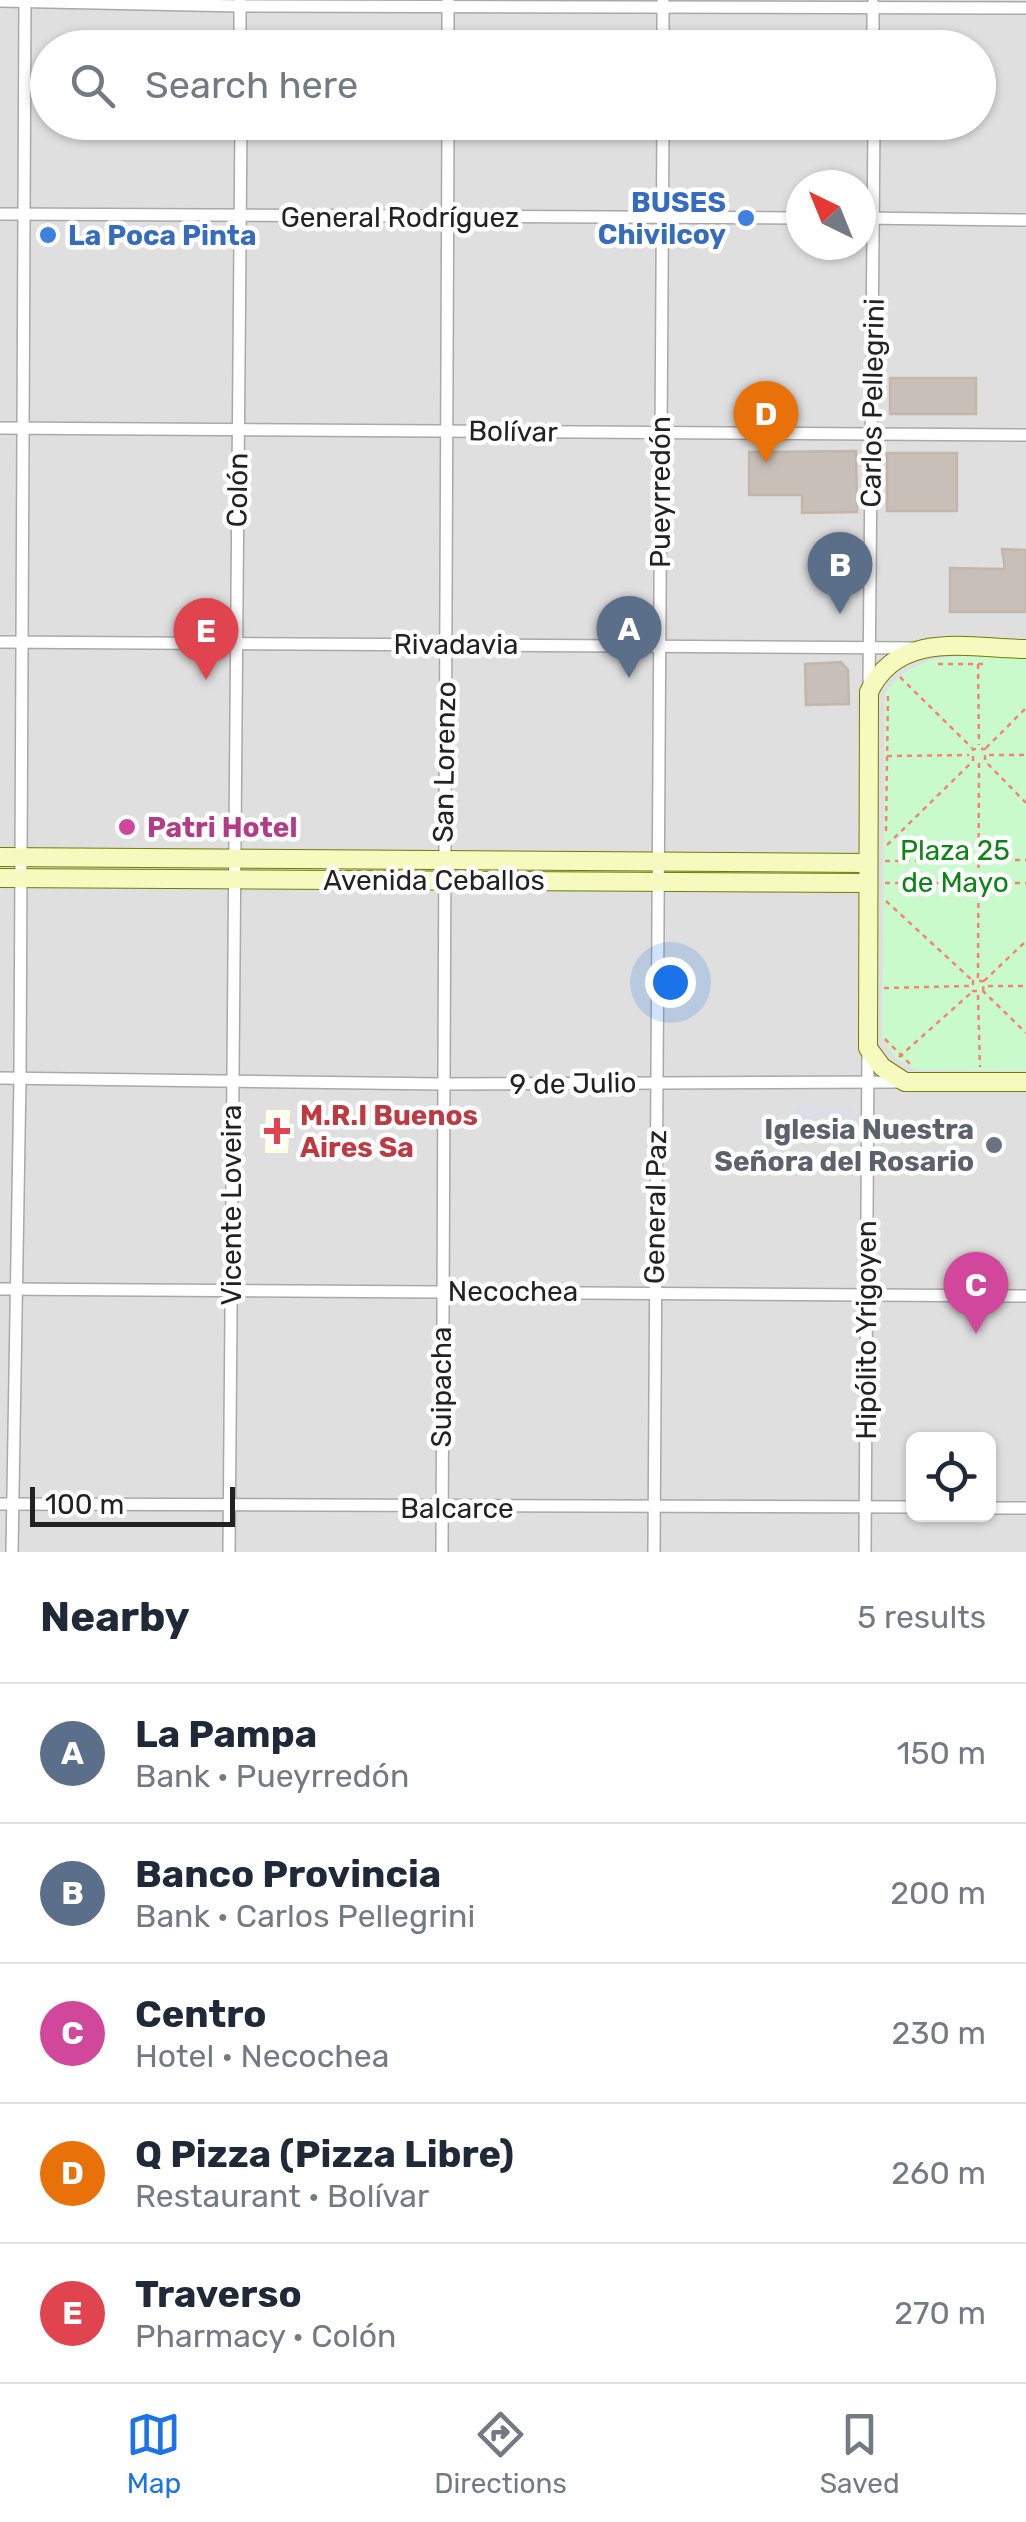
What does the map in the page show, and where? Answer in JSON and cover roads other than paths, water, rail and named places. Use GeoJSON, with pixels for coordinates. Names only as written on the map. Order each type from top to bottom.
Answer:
{"type":"FeatureCollection","features":[{"type":"Feature","properties":{"kind":"main road","name":"Rivadavia"},"geometry":{"type":"LineString","coordinates":[[912,648],[1026,648]]}},
{"type":"Feature","properties":{"kind":"main road"},"geometry":{"type":"LineString","coordinates":[[869,692],[886,666],[912,648]]}},
{"type":"Feature","properties":{"kind":"main road","name":"Carlos Pellegrini"},"geometry":{"type":"LineString","coordinates":[[869,692],[876,862]]}},
{"type":"Feature","properties":{"kind":"main road","name":"Avenida Ceballos"},"geometry":{"type":"LineString","coordinates":[[0,857],[234,858],[656,882],[868,883]]}},
{"type":"Feature","properties":{"kind":"main road","name":"Avenida Ceballos"},"geometry":{"type":"LineString","coordinates":[[0,878],[234,879],[656,862],[876,862]]}},
{"type":"Feature","properties":{"kind":"main road","name":"Hipólito Yrigoyen"},"geometry":{"type":"LineString","coordinates":[[876,862],[868,883],[876,1043]]}},
{"type":"Feature","properties":{"kind":"main road"},"geometry":{"type":"LineString","coordinates":[[876,1043],[882,1067],[910,1074]]}},
{"type":"Feature","properties":{"kind":"main road","name":"9 de Julio"},"geometry":{"type":"LineString","coordinates":[[910,1074],[1026,1082]]}},
{"type":"Feature","properties":{"kind":"street"},"geometry":{"type":"LineString","coordinates":[[12,1552],[6,1504],[17,1288],[20,1078],[25,0]]}},
{"type":"Feature","properties":{"kind":"street"},"geometry":{"type":"LineString","coordinates":[[0,1],[1026,8]]}},
{"type":"Feature","properties":{"kind":"street"},"geometry":{"type":"LineString","coordinates":[[448,2],[448,30]]}},
{"type":"Feature","properties":{"kind":"street"},"geometry":{"type":"LineString","coordinates":[[240,3],[240,30]]}},
{"type":"Feature","properties":{"kind":"street"},"geometry":{"type":"LineString","coordinates":[[663,3],[663,30]]}},
{"type":"Feature","properties":{"kind":"street"},"geometry":{"type":"LineString","coordinates":[[873,4],[873,30]]}},
{"type":"Feature","properties":{"kind":"street","name":"Colón"},"geometry":{"type":"LineString","coordinates":[[234,858],[240,140]]}},
{"type":"Feature","properties":{"kind":"street","name":"San Lorenzo"},"geometry":{"type":"LineString","coordinates":[[442,871],[448,140]]}},
{"type":"Feature","properties":{"kind":"street","name":"Pueyrredón"},"geometry":{"type":"LineString","coordinates":[[656,862],[663,140]]}},
{"type":"Feature","properties":{"kind":"street","name":"Carlos Pellegrini"},"geometry":{"type":"LineString","coordinates":[[871,170],[873,140]]}},
{"type":"Feature","properties":{"kind":"street","name":"General Rodríguez"},"geometry":{"type":"LineString","coordinates":[[0,214],[786,218]]}},
{"type":"Feature","properties":{"kind":"street"},"geometry":{"type":"LineString","coordinates":[[876,218],[1026,220]]}},
{"type":"Feature","properties":{"kind":"street","name":"Carlos Pellegrini"},"geometry":{"type":"LineString","coordinates":[[869,260],[869,692]]}},
{"type":"Feature","properties":{"kind":"street","name":"Bolívar"},"geometry":{"type":"LineString","coordinates":[[0,428],[1026,434]]}},
{"type":"Feature","properties":{"kind":"street","name":"Rivadavia"},"geometry":{"type":"LineString","coordinates":[[0,642],[912,648]]}},
{"type":"Feature","properties":{"kind":"street","name":"Vicente Loveira"},"geometry":{"type":"LineString","coordinates":[[230,1552],[234,858]]}},
{"type":"Feature","properties":{"kind":"street","name":"General Paz"},"geometry":{"type":"LineString","coordinates":[[654,1552],[656,862]]}},
{"type":"Feature","properties":{"kind":"street","name":"Suipacha"},"geometry":{"type":"LineString","coordinates":[[442,871],[442,1552]]}},
{"type":"Feature","properties":{"kind":"street","name":"Hipólito Yrigoyen"},"geometry":{"type":"LineString","coordinates":[[865,1552],[867,1083],[876,1043]]}},
{"type":"Feature","properties":{"kind":"street","name":"9 de Julio"},"geometry":{"type":"LineString","coordinates":[[0,1078],[440,1084],[867,1083],[910,1074]]}},
{"type":"Feature","properties":{"kind":"street","name":"Necochea"},"geometry":{"type":"LineString","coordinates":[[0,1288],[1026,1296]]}},
{"type":"Feature","properties":{"kind":"street","name":"Balcarce"},"geometry":{"type":"LineString","coordinates":[[6,1504],[906,1507]]}},
{"type":"Feature","properties":{"kind":"street"},"geometry":{"type":"LineString","coordinates":[[996,1508],[1026,1508]]}},
{"type":"Feature","properties":{"kind":"place","name":"BUSES Chivilcoy"},"geometry":{"type":"Point","coordinates":[746,218]}},
{"type":"Feature","properties":{"kind":"place","name":"La Poca Pinta"},"geometry":{"type":"Point","coordinates":[48,235]}},
{"type":"Feature","properties":{"kind":"place","name":"Q Pizza (Pizza Libre)"},"geometry":{"type":"Point","coordinates":[766,463]}},
{"type":"Feature","properties":{"kind":"place","name":"Banco Provincia"},"geometry":{"type":"Point","coordinates":[840,614]}},
{"type":"Feature","properties":{"kind":"place","name":"La Pampa"},"geometry":{"type":"Point","coordinates":[629,678]}},
{"type":"Feature","properties":{"kind":"place","name":"Traverso"},"geometry":{"type":"Point","coordinates":[206,680]}},
{"type":"Feature","properties":{"kind":"place","name":"Patri Hotel"},"geometry":{"type":"Point","coordinates":[127,827]}},
{"type":"Feature","properties":{"kind":"place","name":"M.R.I Buenos Aires Sa"},"geometry":{"type":"Point","coordinates":[277,1131]}},
{"type":"Feature","properties":{"kind":"place","name":"Iglesia Nuestra Señora del Rosario"},"geometry":{"type":"Point","coordinates":[994,1145]}},
{"type":"Feature","properties":{"kind":"place","name":"Centro"},"geometry":{"type":"Point","coordinates":[976,1334]}},
{"type":"Feature","properties":{"kind":"park label","name":"Plaza 25 de Mayo"},"geometry":{"type":"Point","coordinates":[955,866]}}]}
